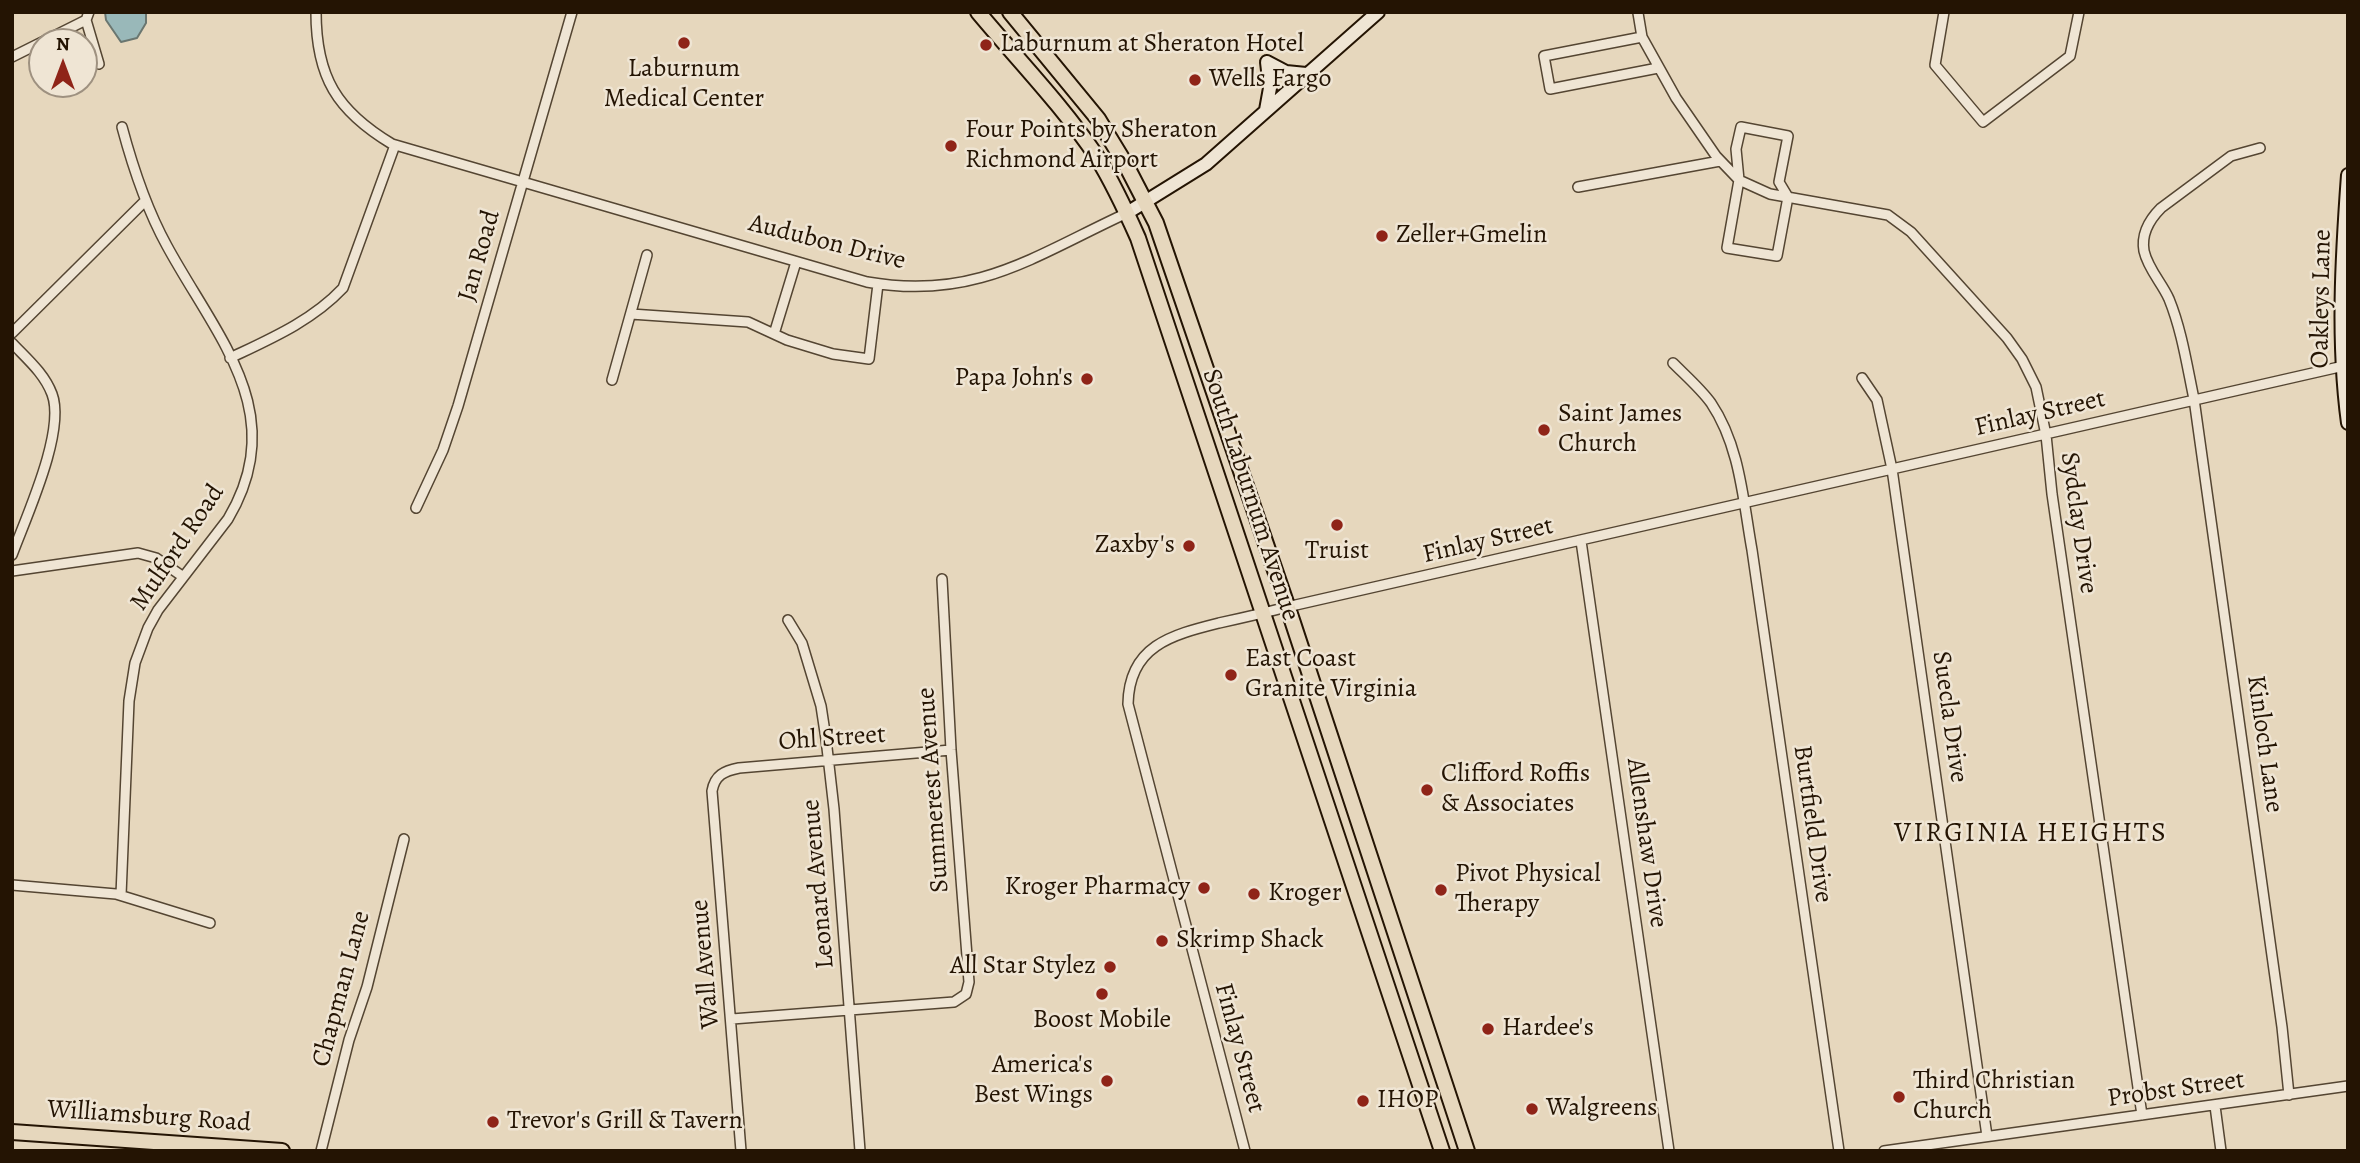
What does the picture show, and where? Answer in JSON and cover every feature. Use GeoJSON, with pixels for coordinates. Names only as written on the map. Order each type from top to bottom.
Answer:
{"type":"FeatureCollection","features":[{"type":"Feature","properties":{"kind":"main road","name":"South Laburnum Avenue"},"geometry":{"type":"LineString","coordinates":[[978,12],[1073,124],[1103,168],[1127,213],[1264,613],[1442,1151]]}},
{"type":"Feature","properties":{"kind":"main road","name":"South Laburnum Avenue"},"geometry":{"type":"LineString","coordinates":[[1010,12],[1098,119],[1145,201],[1167,251],[1467,1151]]}},
{"type":"Feature","properties":{"kind":"main road","name":"Williamsburg Road"},"geometry":{"type":"LineString","coordinates":[[12,1132],[124,1145],[282,1151]]}},
{"type":"Feature","properties":{"kind":"street","name":"Audubon Drive"},"geometry":{"type":"LineString","coordinates":[[316,12],[318,54],[334,91],[344,106],[364,125],[395,145],[796,262],[877,284],[921,288],[970,282],[1016,266],[1127,213],[1206,164],[1378,12]]}},
{"type":"Feature","properties":{"kind":"street","name":"Jan Road"},"geometry":{"type":"LineString","coordinates":[[416,508],[443,450],[458,406],[572,12]]}},
{"type":"Feature","properties":{"kind":"street"},"geometry":{"type":"LineString","coordinates":[[1944,12],[1935,65],[1983,122],[2070,56],[2079,12]]}},
{"type":"Feature","properties":{"kind":"street","name":"Sydclay Drive"},"geometry":{"type":"LineString","coordinates":[[1638,13],[1642,37],[1676,98],[1720,161],[1739,180],[1770,194],[1888,215],[1911,232],[2007,338],[2022,359],[2036,387],[2046,435],[2054,508],[2142,1115]]}},
{"type":"Feature","properties":{"kind":"street"},"geometry":{"type":"LineString","coordinates":[[67,28],[88,16],[100,64]]}},
{"type":"Feature","properties":{"kind":"street"},"geometry":{"type":"LineString","coordinates":[[1642,37],[1544,56],[1550,89],[1658,68]]}},
{"type":"Feature","properties":{"kind":"street"},"geometry":{"type":"LineString","coordinates":[[12,57],[28,49]]}},
{"type":"Feature","properties":{"kind":"street"},"geometry":{"type":"LineString","coordinates":[[1266,110],[1270,88],[1267,62],[1293,74],[1306,74]]}},
{"type":"Feature","properties":{"kind":"street","name":"Mulford Road"},"geometry":{"type":"LineString","coordinates":[[121,895],[131,679],[148,628],[158,610],[228,519],[243,491],[249,474],[253,439],[252,417],[241,380],[165,244],[132,167],[122,127]]}},
{"type":"Feature","properties":{"kind":"street"},"geometry":{"type":"LineString","coordinates":[[1741,128],[1788,136],[1779,182],[1788,197],[1777,256],[1727,248],[1739,180],[1737,149],[1741,128]]}},
{"type":"Feature","properties":{"kind":"street"},"geometry":{"type":"LineString","coordinates":[[230,358],[312,316],[326,307],[343,288],[395,145]]}},
{"type":"Feature","properties":{"kind":"street","name":"Kinloch Lane"},"geometry":{"type":"LineString","coordinates":[[2260,148],[2231,156],[2161,208],[2152,216],[2146,228],[2144,249],[2150,267],[2169,301],[2194,399],[2282,1027],[2289,1095]]}},
{"type":"Feature","properties":{"kind":"street"},"geometry":{"type":"LineString","coordinates":[[1578,187],[1720,161]]}},
{"type":"Feature","properties":{"kind":"street","name":"Oakleys Lane"},"geometry":{"type":"LineString","coordinates":[[2348,175],[2342,280],[2348,423]]}},
{"type":"Feature","properties":{"kind":"street"},"geometry":{"type":"LineString","coordinates":[[12,333],[145,201]]}},
{"type":"Feature","properties":{"kind":"street"},"geometry":{"type":"LineString","coordinates":[[612,380],[647,255]]}},
{"type":"Feature","properties":{"kind":"street"},"geometry":{"type":"LineString","coordinates":[[774,334],[796,262]]}},
{"type":"Feature","properties":{"kind":"street"},"geometry":{"type":"LineString","coordinates":[[631,314],[748,322],[787,340],[833,354],[869,359],[877,284]]}},
{"type":"Feature","properties":{"kind":"street"},"geometry":{"type":"LineString","coordinates":[[12,343],[46,380],[53,396],[56,423],[46,462],[12,555]]}},
{"type":"Feature","properties":{"kind":"street","name":"Burtfield Drive"},"geometry":{"type":"LineString","coordinates":[[1673,363],[1709,401],[1728,434],[1744,503],[1839,1151]]}},
{"type":"Feature","properties":{"kind":"street","name":"Finlay Street"},"geometry":{"type":"LineString","coordinates":[[1245,1151],[1131,719],[1129,691],[1137,666],[1148,652],[1163,640],[1287,607],[2345,365]]}},
{"type":"Feature","properties":{"kind":"street","name":"Suecla Drive"},"geometry":{"type":"LineString","coordinates":[[1862,378],[1877,400],[1892,469],[1987,1136]]}},
{"type":"Feature","properties":{"kind":"street","name":"Allenshaw Drive"},"geometry":{"type":"LineString","coordinates":[[1581,541],[1669,1151]]}},
{"type":"Feature","properties":{"kind":"street"},"geometry":{"type":"LineString","coordinates":[[12,572],[138,553],[156,558],[182,576]]}},
{"type":"Feature","properties":{"kind":"street","name":"Summerest Avenue"},"geometry":{"type":"LineString","coordinates":[[850,1010],[954,1002],[964,997],[970,982],[951,750],[942,579]]}},
{"type":"Feature","properties":{"kind":"street","name":"Leonard Avenue"},"geometry":{"type":"LineString","coordinates":[[789,620],[802,643],[821,706],[850,1010],[860,1151]]}},
{"type":"Feature","properties":{"kind":"street","name":"Ohl Street"},"geometry":{"type":"LineString","coordinates":[[718,776],[725,771],[739,768],[951,750]]}},
{"type":"Feature","properties":{"kind":"street","name":"Wall Avenue"},"geometry":{"type":"LineString","coordinates":[[718,776],[712,791],[741,1151]]}},
{"type":"Feature","properties":{"kind":"street","name":"Chapman Lane"},"geometry":{"type":"LineString","coordinates":[[321,1151],[349,1040],[367,987],[404,839]]}},
{"type":"Feature","properties":{"kind":"street"},"geometry":{"type":"LineString","coordinates":[[12,885],[121,895],[210,923]]}},
{"type":"Feature","properties":{"kind":"street"},"geometry":{"type":"LineString","coordinates":[[732,1019],[850,1010]]}},
{"type":"Feature","properties":{"kind":"street","name":"Probst Street"},"geometry":{"type":"LineString","coordinates":[[1884,1151],[2348,1086]]}},
{"type":"Feature","properties":{"kind":"street"},"geometry":{"type":"LineString","coordinates":[[2215,1106],[2221,1151]]}},
{"type":"Feature","properties":{"kind":"water"},"geometry":{"type":"Polygon","coordinates":[[[105,12],[146,12],[146,23],[137,38],[121,42],[106,20],[105,12]]]}},
{"type":"Feature","properties":{"kind":"place","name":"Laburnum Medical Center"},"geometry":{"type":"Point","coordinates":[684,43]}},
{"type":"Feature","properties":{"kind":"place","name":"Laburnum at Sheraton Hotel"},"geometry":{"type":"Point","coordinates":[986,45]}},
{"type":"Feature","properties":{"kind":"place","name":"Wells Fargo"},"geometry":{"type":"Point","coordinates":[1195,80]}},
{"type":"Feature","properties":{"kind":"place","name":"Four Points by Sheraton Richmond Airport"},"geometry":{"type":"Point","coordinates":[951,146]}},
{"type":"Feature","properties":{"kind":"place","name":"Zeller+Gmelin"},"geometry":{"type":"Point","coordinates":[1382,236]}},
{"type":"Feature","properties":{"kind":"place","name":"Papa John's"},"geometry":{"type":"Point","coordinates":[1087,379]}},
{"type":"Feature","properties":{"kind":"place","name":"Saint James Church"},"geometry":{"type":"Point","coordinates":[1544,430]}},
{"type":"Feature","properties":{"kind":"place","name":"Truist"},"geometry":{"type":"Point","coordinates":[1337,525]}},
{"type":"Feature","properties":{"kind":"place","name":"Zaxby's"},"geometry":{"type":"Point","coordinates":[1189,546]}},
{"type":"Feature","properties":{"kind":"place","name":"East Coast Granite Virginia"},"geometry":{"type":"Point","coordinates":[1231,675]}},
{"type":"Feature","properties":{"kind":"place","name":"Clifford Roffis & Associates"},"geometry":{"type":"Point","coordinates":[1427,790]}},
{"type":"Feature","properties":{"kind":"place","name":"Kroger Pharmacy"},"geometry":{"type":"Point","coordinates":[1204,888]}},
{"type":"Feature","properties":{"kind":"place","name":"Pivot Physical Therapy"},"geometry":{"type":"Point","coordinates":[1441,890]}},
{"type":"Feature","properties":{"kind":"place","name":"Kroger"},"geometry":{"type":"Point","coordinates":[1254,894]}},
{"type":"Feature","properties":{"kind":"place","name":"Skrimp Shack"},"geometry":{"type":"Point","coordinates":[1162,941]}},
{"type":"Feature","properties":{"kind":"place","name":"All Star Stylez"},"geometry":{"type":"Point","coordinates":[1110,967]}},
{"type":"Feature","properties":{"kind":"place","name":"Boost Mobile"},"geometry":{"type":"Point","coordinates":[1102,994]}},
{"type":"Feature","properties":{"kind":"place","name":"Hardee's"},"geometry":{"type":"Point","coordinates":[1488,1029]}},
{"type":"Feature","properties":{"kind":"place","name":"America's Best Wings"},"geometry":{"type":"Point","coordinates":[1107,1081]}},
{"type":"Feature","properties":{"kind":"place","name":"Third Christian Church"},"geometry":{"type":"Point","coordinates":[1899,1097]}},
{"type":"Feature","properties":{"kind":"place","name":"IHOP"},"geometry":{"type":"Point","coordinates":[1363,1101]}},
{"type":"Feature","properties":{"kind":"place","name":"Walgreens"},"geometry":{"type":"Point","coordinates":[1532,1109]}},
{"type":"Feature","properties":{"kind":"place","name":"Trevor's Grill & Tavern"},"geometry":{"type":"Point","coordinates":[493,1122]}},
{"type":"Feature","properties":{"kind":"district","name":"VIRGINIA HEIGHTS"},"geometry":{"type":"Point","coordinates":[2031,834]}}]}
